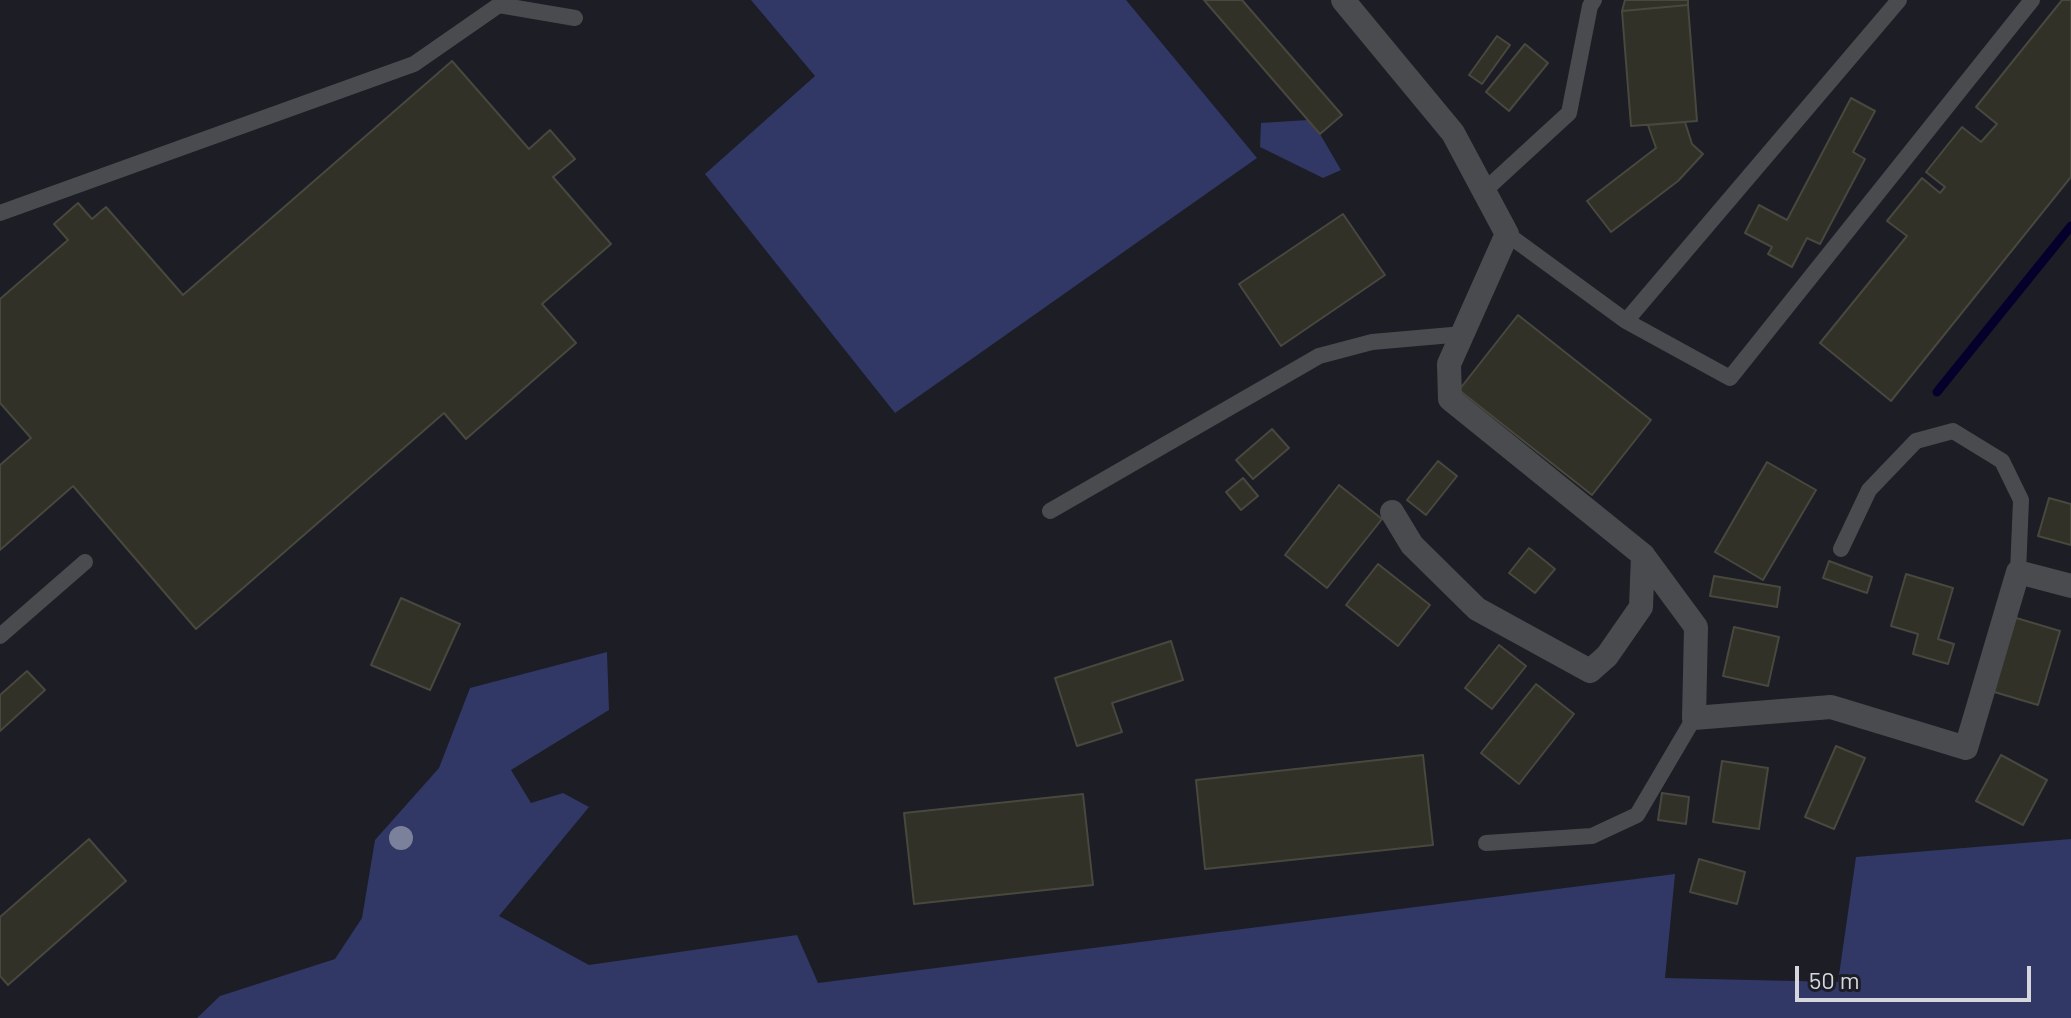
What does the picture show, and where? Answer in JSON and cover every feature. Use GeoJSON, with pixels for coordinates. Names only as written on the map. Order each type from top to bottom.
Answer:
{"type":"FeatureCollection","features":[{"type":"Feature","properties":{"kind":"street"},"geometry":{"type":"LineString","coordinates":[[1343,0],[1453,133],[1507,234],[1449,364],[1450,399],[1643,555],[1696,627],[1694,718],[1831,707],[1966,748],[2018,572],[2071,586]]}},
{"type":"Feature","properties":{"kind":"street"},"geometry":{"type":"LineString","coordinates":[[1392,512],[1412,545],[1477,609],[1590,671],[1607,656],[1641,607],[1643,555]]}},
{"type":"Feature","properties":{"kind":"lane"},"geometry":{"type":"LineString","coordinates":[[1484,191],[1569,113],[1590,6],[1594,0]]}},
{"type":"Feature","properties":{"kind":"lane"},"geometry":{"type":"LineString","coordinates":[[1626,321],[1899,0]]}},
{"type":"Feature","properties":{"kind":"lane"},"geometry":{"type":"LineString","coordinates":[[1507,234],[1626,321],[1730,378],[2032,0]]}},
{"type":"Feature","properties":{"kind":"lane"},"geometry":{"type":"LineString","coordinates":[[0,213],[414,64],[499,5],[575,18]]}},
{"type":"Feature","properties":{"kind":"lane"},"geometry":{"type":"LineString","coordinates":[[1050,511],[1319,356],[1372,342],[1463,334]]}},
{"type":"Feature","properties":{"kind":"lane"},"geometry":{"type":"LineString","coordinates":[[1841,549],[1869,490],[1878,480],[1916,441],[1953,431],[2002,461],[2021,500],[2018,572]]}},
{"type":"Feature","properties":{"kind":"lane"},"geometry":{"type":"LineString","coordinates":[[0,636],[85,562]]}},
{"type":"Feature","properties":{"kind":"lane"},"geometry":{"type":"LineString","coordinates":[[1486,843],[1592,836],[1637,815],[1694,718]]}},
{"type":"Feature","properties":{"kind":"shaded area"},"geometry":{"type":"Polygon","coordinates":[[[751,0],[1126,0],[1257,158],[895,413],[705,174],[815,76],[751,0]]]}},
{"type":"Feature","properties":{"kind":"shaded area"},"geometry":{"type":"Polygon","coordinates":[[[1308,120],[1341,170],[1323,178],[1260,147],[1261,123],[1308,120]]]}},
{"type":"Feature","properties":{"kind":"shaded area"},"geometry":{"type":"Polygon","coordinates":[[[607,652],[609,710],[511,770],[531,803],[563,793],[589,807],[499,916],[589,965],[797,935],[818,983],[1675,874],[1665,978],[1838,982],[1856,857],[2071,839],[2071,1018],[197,1018],[220,996],[335,959],[362,918],[375,840],[439,768],[470,688],[607,652]]]}},
{"type":"Feature","properties":{"kind":"building"},"geometry":{"type":"Polygon","coordinates":[[[1204,0],[1242,0],[1342,115],[1320,134],[1204,0]]]}},
{"type":"Feature","properties":{"kind":"building"},"geometry":{"type":"Polygon","coordinates":[[[1625,0],[1688,0],[1688,5],[1622,11],[1625,0]]]}},
{"type":"Feature","properties":{"kind":"building"},"geometry":{"type":"Polygon","coordinates":[[[2062,0],[2071,0],[2071,177],[1891,401],[1820,343],[1907,236],[1887,221],[1922,178],[1940,193],[1945,187],[1926,172],[1962,127],[1981,142],[1997,124],[1976,107],[2062,0]]]}},
{"type":"Feature","properties":{"kind":"building"},"geometry":{"type":"Polygon","coordinates":[[[1688,5],[1697,121],[1631,126],[1622,11],[1688,5]]]}},
{"type":"Feature","properties":{"kind":"building"},"geometry":{"type":"Polygon","coordinates":[[[1497,36],[1510,45],[1482,84],[1469,75],[1497,36]]]}},
{"type":"Feature","properties":{"kind":"building"},"geometry":{"type":"Polygon","coordinates":[[[1525,44],[1548,63],[1509,111],[1486,92],[1525,44]]]}},
{"type":"Feature","properties":{"kind":"building"},"geometry":{"type":"Polygon","coordinates":[[[452,61],[529,149],[550,130],[575,159],[553,177],[611,244],[542,304],[576,343],[466,439],[444,413],[196,629],[73,486],[0,550],[0,465],[31,438],[0,403],[0,299],[68,240],[54,224],[78,203],[92,219],[106,207],[183,295],[452,61]]]}},
{"type":"Feature","properties":{"kind":"building"},"geometry":{"type":"Polygon","coordinates":[[[1851,98],[1875,111],[1853,152],[1865,159],[1820,244],[1807,238],[1792,267],[1768,254],[1772,247],[1745,233],[1759,205],[1787,220],[1851,98]]]}},
{"type":"Feature","properties":{"kind":"building"},"geometry":{"type":"Polygon","coordinates":[[[1685,122],[1692,144],[1703,154],[1678,181],[1611,232],[1587,201],[1656,148],[1648,125],[1685,122]]]}},
{"type":"Feature","properties":{"kind":"building"},"geometry":{"type":"Polygon","coordinates":[[[1343,214],[1385,275],[1281,346],[1239,284],[1343,214]]]}},
{"type":"Feature","properties":{"kind":"building"},"geometry":{"type":"Polygon","coordinates":[[[1518,315],[1651,420],[1592,495],[1459,390],[1518,315]]]}},
{"type":"Feature","properties":{"kind":"building"},"geometry":{"type":"Polygon","coordinates":[[[1272,429],[1289,448],[1253,479],[1236,460],[1272,429]]]}},
{"type":"Feature","properties":{"kind":"building"},"geometry":{"type":"Polygon","coordinates":[[[1438,461],[1457,476],[1426,515],[1407,500],[1438,461]]]}},
{"type":"Feature","properties":{"kind":"building"},"geometry":{"type":"Polygon","coordinates":[[[1767,462],[1816,490],[1763,580],[1715,552],[1767,462]]]}},
{"type":"Feature","properties":{"kind":"building"},"geometry":{"type":"Polygon","coordinates":[[[1243,478],[1258,496],[1241,510],[1226,492],[1243,478]]]}},
{"type":"Feature","properties":{"kind":"building"},"geometry":{"type":"Polygon","coordinates":[[[1339,485],[1382,519],[1327,588],[1285,555],[1339,485]]]}},
{"type":"Feature","properties":{"kind":"building"},"geometry":{"type":"Polygon","coordinates":[[[2049,498],[2071,504],[2071,545],[2038,536],[2049,498]]]}},
{"type":"Feature","properties":{"kind":"building"},"geometry":{"type":"Polygon","coordinates":[[[1529,548],[1555,569],[1535,593],[1509,573],[1529,548]]]}},
{"type":"Feature","properties":{"kind":"building"},"geometry":{"type":"Polygon","coordinates":[[[1829,561],[1872,577],[1867,593],[1823,578],[1829,561]]]}},
{"type":"Feature","properties":{"kind":"building"},"geometry":{"type":"Polygon","coordinates":[[[1378,564],[1430,605],[1398,646],[1346,605],[1378,564]]]}},
{"type":"Feature","properties":{"kind":"building"},"geometry":{"type":"Polygon","coordinates":[[[1906,574],[1953,588],[1938,639],[1954,644],[1948,664],[1913,654],[1918,634],[1891,626],[1906,574]]]}},
{"type":"Feature","properties":{"kind":"building"},"geometry":{"type":"Polygon","coordinates":[[[1714,576],[1780,587],[1777,607],[1710,596],[1714,576]]]}},
{"type":"Feature","properties":{"kind":"building"},"geometry":{"type":"Polygon","coordinates":[[[401,598],[460,624],[430,690],[371,665],[401,598]]]}},
{"type":"Feature","properties":{"kind":"building"},"geometry":{"type":"Polygon","coordinates":[[[2013,617],[2060,631],[2038,705],[1991,691],[2013,617]]]}},
{"type":"Feature","properties":{"kind":"building"},"geometry":{"type":"Polygon","coordinates":[[[1734,627],[1779,637],[1768,686],[1723,676],[1734,627]]]}},
{"type":"Feature","properties":{"kind":"building"},"geometry":{"type":"Polygon","coordinates":[[[1171,641],[1183,680],[1112,703],[1122,732],[1077,746],[1055,678],[1171,641]]]}},
{"type":"Feature","properties":{"kind":"building"},"geometry":{"type":"Polygon","coordinates":[[[1499,645],[1526,666],[1492,709],[1465,688],[1499,645]]]}},
{"type":"Feature","properties":{"kind":"building"},"geometry":{"type":"Polygon","coordinates":[[[27,671],[45,690],[0,731],[0,695],[27,671]]]}},
{"type":"Feature","properties":{"kind":"building"},"geometry":{"type":"Polygon","coordinates":[[[1536,684],[1574,714],[1519,784],[1481,753],[1536,684]]]}},
{"type":"Feature","properties":{"kind":"building"},"geometry":{"type":"Polygon","coordinates":[[[1836,746],[1865,758],[1834,829],[1805,817],[1836,746]]]}},
{"type":"Feature","properties":{"kind":"building"},"geometry":{"type":"Polygon","coordinates":[[[1423,755],[1433,845],[1205,869],[1196,780],[1423,755]]]}},
{"type":"Feature","properties":{"kind":"building"},"geometry":{"type":"Polygon","coordinates":[[[2001,755],[2047,780],[2023,825],[1976,801],[2001,755]]]}},
{"type":"Feature","properties":{"kind":"building"},"geometry":{"type":"Polygon","coordinates":[[[1722,761],[1768,768],[1759,829],[1713,822],[1722,761]]]}},
{"type":"Feature","properties":{"kind":"building"},"geometry":{"type":"Polygon","coordinates":[[[1662,793],[1689,797],[1686,824],[1658,820],[1662,793]]]}},
{"type":"Feature","properties":{"kind":"building"},"geometry":{"type":"Polygon","coordinates":[[[1083,794],[1093,885],[914,904],[904,813],[1083,794]]]}},
{"type":"Feature","properties":{"kind":"building"},"geometry":{"type":"Polygon","coordinates":[[[89,839],[126,881],[8,985],[0,976],[0,917],[89,839]]]}},
{"type":"Feature","properties":{"kind":"building"},"geometry":{"type":"Polygon","coordinates":[[[1699,859],[1745,872],[1737,904],[1690,892],[1699,859]]]}},
{"type":"Feature","properties":{"kind":"waterway"},"geometry":{"type":"LineString","coordinates":[[1937,392],[2071,226]]}}]}
